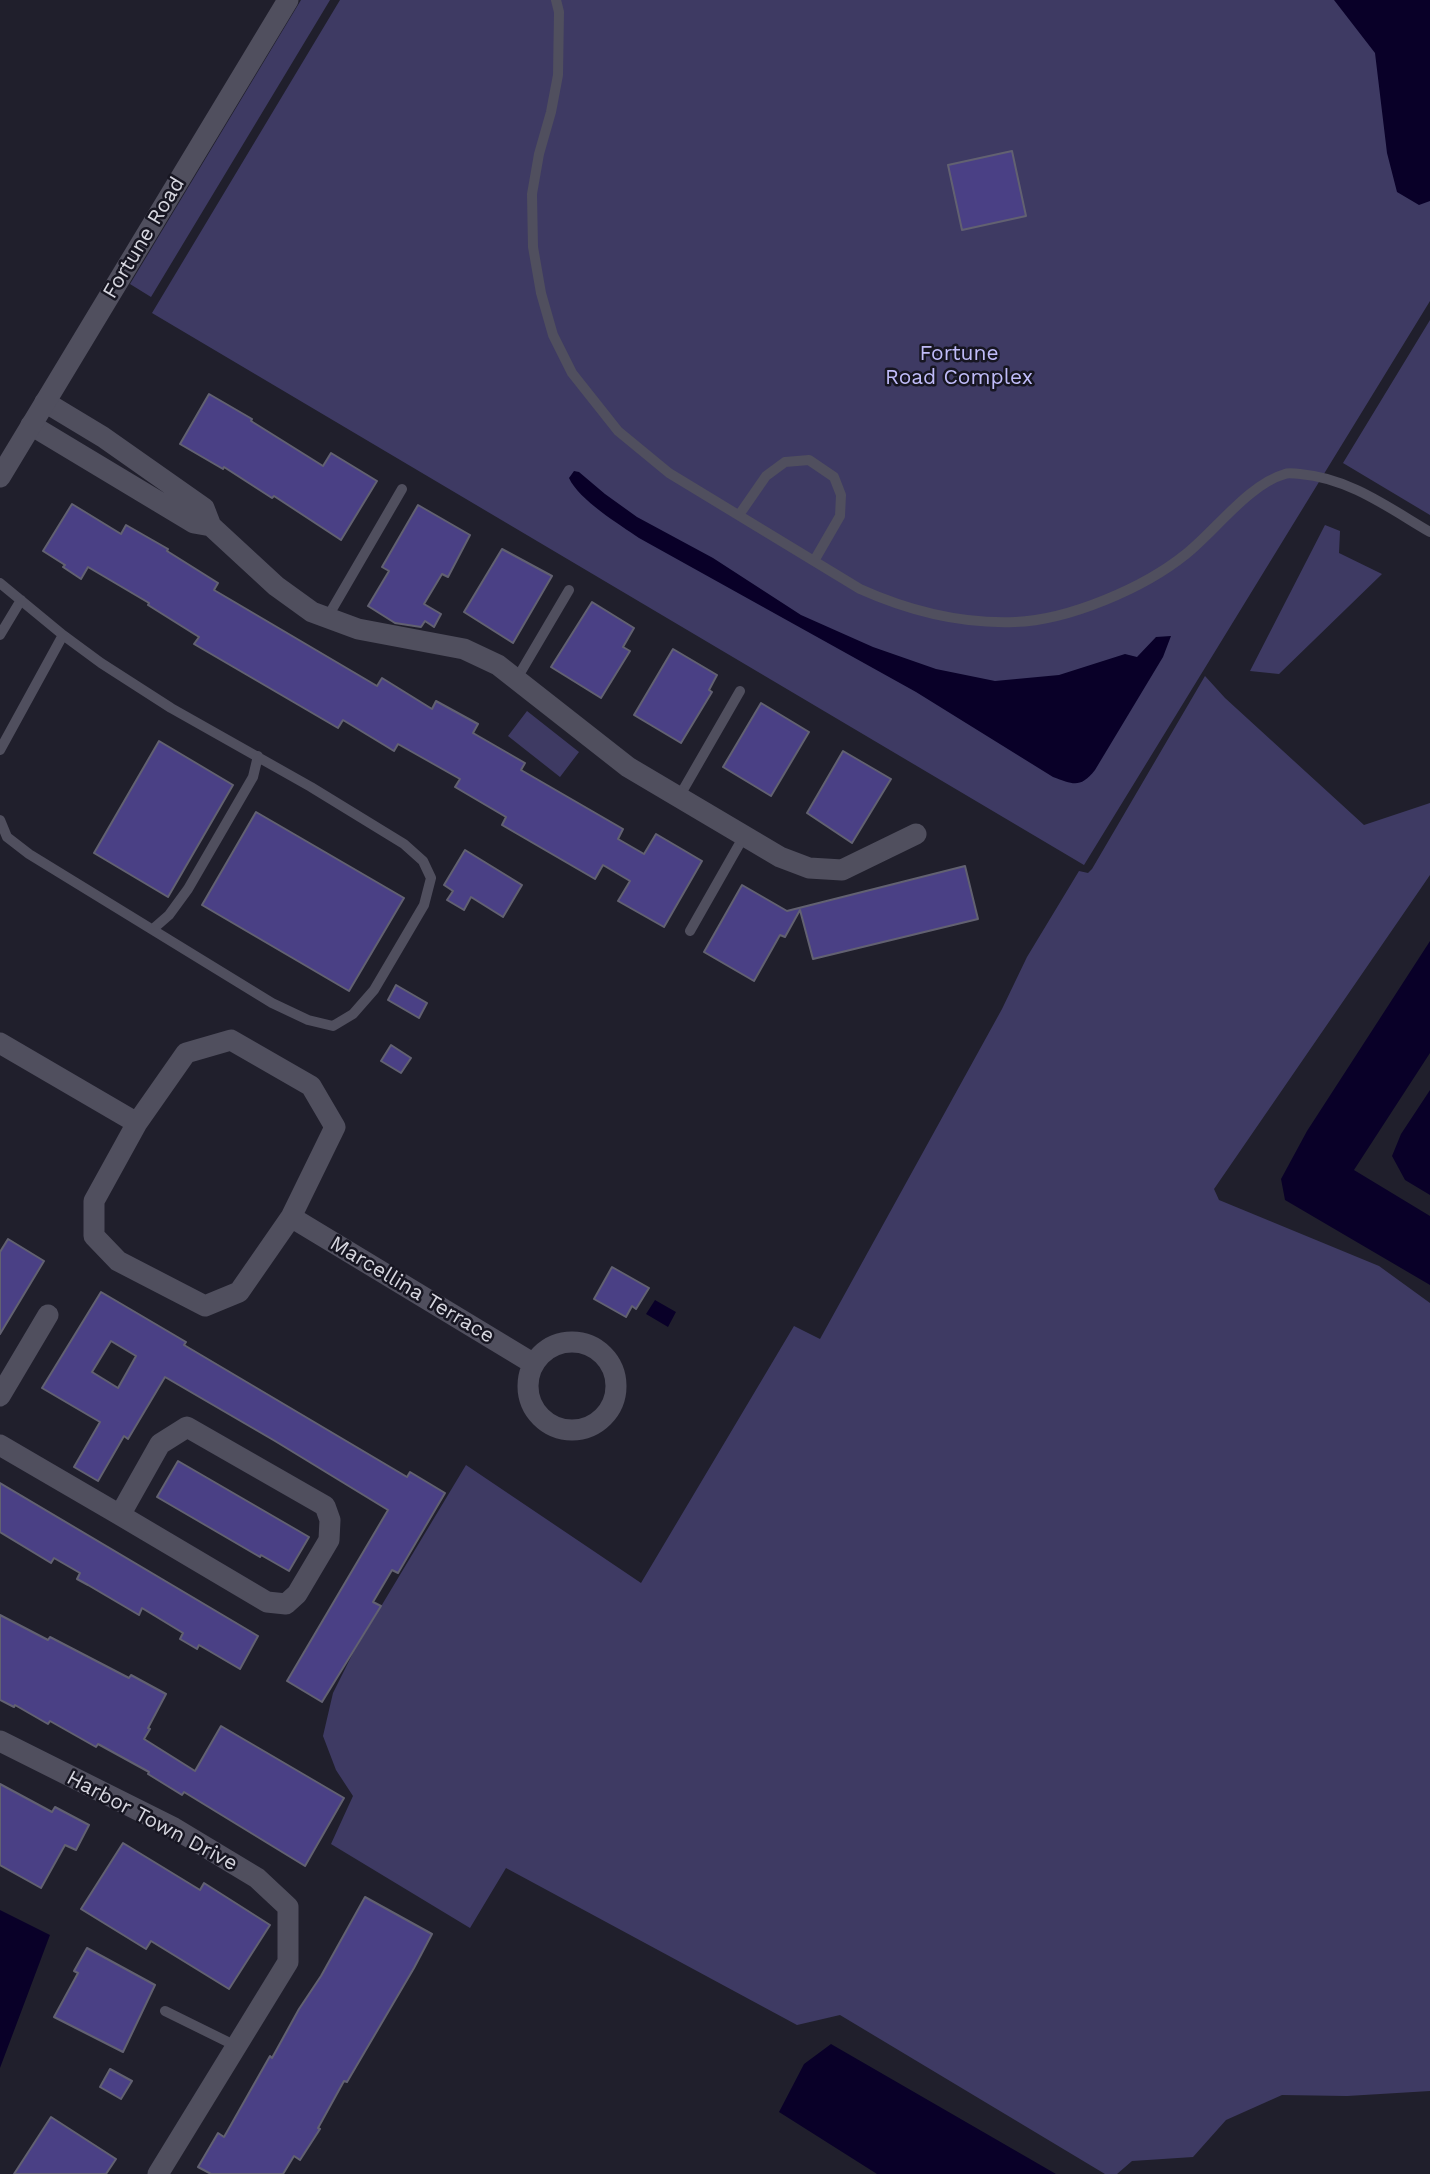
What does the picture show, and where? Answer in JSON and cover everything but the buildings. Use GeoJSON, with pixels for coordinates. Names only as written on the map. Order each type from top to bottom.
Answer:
{"type":"FeatureCollection","features":[{"type":"Feature","properties":{"kind":"street","name":"Fortune Road"},"geometry":{"type":"LineString","coordinates":[[0,477],[288,0]]}},
{"type":"Feature","properties":{"kind":"street"},"geometry":{"type":"LineString","coordinates":[[45,402],[135,458],[194,523],[211,526],[276,586],[312,612],[358,629],[464,649],[498,665],[628,767],[780,857],[809,868],[842,870],[916,834]]}},
{"type":"Feature","properties":{"kind":"street"},"geometry":{"type":"LineString","coordinates":[[31,425],[122,480],[176,501]]}},
{"type":"Feature","properties":{"kind":"street"},"geometry":{"type":"LineString","coordinates":[[231,1040],[312,1086],[335,1127],[291,1217],[239,1292],[205,1306],[118,1261],[94,1236],[94,1201],[137,1123],[187,1053],[231,1040]]}},
{"type":"Feature","properties":{"kind":"street"},"geometry":{"type":"LineString","coordinates":[[0,1043],[137,1123]]}},
{"type":"Feature","properties":{"kind":"street","name":"Marcellina Terrace"},"geometry":{"type":"LineString","coordinates":[[291,1217],[534,1364]]}},
{"type":"Feature","properties":{"kind":"street"},"geometry":{"type":"LineString","coordinates":[[0,1396],[48,1315]]}},
{"type":"Feature","properties":{"kind":"street"},"geometry":{"type":"LineString","coordinates":[[572,1341],[587,1344],[600,1351],[610,1363],[615,1377],[616,1392],[611,1406],[603,1418],[578,1430],[551,1424],[540,1416],[532,1404],[528,1384],[534,1364],[544,1352],[557,1344],[572,1341]]}},
{"type":"Feature","properties":{"kind":"street"},"geometry":{"type":"LineString","coordinates":[[0,1446],[267,1602],[286,1604],[297,1594],[329,1540],[330,1520],[325,1506],[187,1427],[160,1444],[120,1515]]}},
{"type":"Feature","properties":{"kind":"street","name":"Harbor Town Drive"},"geometry":{"type":"LineString","coordinates":[[0,1741],[174,1828],[257,1878],[288,1907],[288,1962],[158,2174]]}},
{"type":"Feature","properties":{"kind":"lane"},"geometry":{"type":"LineString","coordinates":[[556,0],[559,12],[558,75],[532,194],[533,247],[541,293],[554,335],[572,373],[618,431],[669,473],[860,589],[891,603],[932,615],[976,621],[1017,622],[1065,613],[1109,599],[1152,578],[1186,554],[1262,484],[1286,473],[1321,476],[1357,488],[1430,532]]}},
{"type":"Feature","properties":{"kind":"lane"},"geometry":{"type":"LineString","coordinates":[[122,480],[135,458]]}},
{"type":"Feature","properties":{"kind":"lane"},"geometry":{"type":"LineString","coordinates":[[739,515],[766,476],[785,462],[809,460],[834,477],[841,495],[840,516],[814,561]]}},
{"type":"Feature","properties":{"kind":"lane"},"geometry":{"type":"LineString","coordinates":[[327,618],[402,489]]}},
{"type":"Feature","properties":{"kind":"lane"},"geometry":{"type":"LineString","coordinates":[[0,583],[101,663],[171,708],[258,756],[404,844],[423,861],[431,878],[424,905],[374,990],[353,1014],[333,1026],[308,1020],[272,1003],[29,854],[7,837],[0,820]]}},
{"type":"Feature","properties":{"kind":"lane"},"geometry":{"type":"LineString","coordinates":[[516,680],[569,590]]}},
{"type":"Feature","properties":{"kind":"lane"},"geometry":{"type":"LineString","coordinates":[[0,635],[20,600]]}},
{"type":"Feature","properties":{"kind":"lane"},"geometry":{"type":"LineString","coordinates":[[0,750],[63,635]]}},
{"type":"Feature","properties":{"kind":"lane"},"geometry":{"type":"LineString","coordinates":[[678,797],[740,691]]}},
{"type":"Feature","properties":{"kind":"lane"},"geometry":{"type":"LineString","coordinates":[[153,929],[169,915],[188,889],[253,776],[258,756]]}},
{"type":"Feature","properties":{"kind":"lane"},"geometry":{"type":"LineString","coordinates":[[690,932],[744,836]]}},
{"type":"Feature","properties":{"kind":"lane"},"geometry":{"type":"LineString","coordinates":[[165,2011],[236,2046]]}},
{"type":"Feature","properties":{"kind":"green space"},"geometry":{"type":"Polygon","coordinates":[[[301,0],[330,0],[151,297],[130,284],[301,0]]]}},
{"type":"Feature","properties":{"kind":"green space","name":"Fortune Road Complex"},"geometry":{"type":"Polygon","coordinates":[[[340,0],[1430,0],[1430,301],[1084,865],[152,313],[340,0]]]}},
{"type":"Feature","properties":{"kind":"green space"},"geometry":{"type":"Polygon","coordinates":[[[1430,320],[1430,515],[1343,463],[1430,320]]]}},
{"type":"Feature","properties":{"kind":"green space"},"geometry":{"type":"Polygon","coordinates":[[[1325,525],[1340,531],[1339,553],[1382,574],[1279,674],[1250,671],[1325,525]]]}},
{"type":"Feature","properties":{"kind":"green space"},"geometry":{"type":"Polygon","coordinates":[[[1205,676],[1225,698],[1364,825],[1430,803],[1430,875],[1214,1189],[1219,1200],[1379,1266],[1430,1303],[1430,2091],[1347,2096],[1282,2095],[1226,2120],[1193,2157],[1132,2161],[1117,2174],[1105,2174],[840,2015],[797,2025],[506,1868],[470,1928],[331,1844],[353,1796],[336,1770],[323,1736],[333,1693],[353,1653],[466,1465],[641,1583],[794,1326],[820,1339],[1002,1009],[1027,957],[1079,871],[1088,873],[1092,869],[1205,676]]]}},
{"type":"Feature","properties":{"kind":"green space"},"geometry":{"type":"Polygon","coordinates":[[[527,711],[579,752],[560,777],[508,736],[527,711]]]}},
{"type":"Feature","properties":{"kind":"shaded area"},"geometry":{"type":"Polygon","coordinates":[[[1334,0],[1430,0],[1430,201],[1419,205],[1397,192],[1387,153],[1375,53],[1334,0]]]}},
{"type":"Feature","properties":{"kind":"shaded area"},"geometry":{"type":"Polygon","coordinates":[[[574,471],[579,472],[637,517],[713,558],[801,615],[873,647],[936,669],[995,681],[1059,675],[1125,654],[1137,657],[1156,637],[1171,636],[1163,657],[1095,770],[1085,780],[1066,782],[1053,777],[916,692],[639,538],[581,495],[569,478],[574,471]]]}},
{"type":"Feature","properties":{"kind":"shaded area"},"geometry":{"type":"Polygon","coordinates":[[[1430,941],[1430,1053],[1354,1170],[1430,1216],[1430,1285],[1285,1200],[1281,1179],[1307,1131],[1430,941]]]}},
{"type":"Feature","properties":{"kind":"shaded area"},"geometry":{"type":"Polygon","coordinates":[[[1430,1090],[1430,1195],[1405,1180],[1392,1156],[1401,1134],[1430,1090]]]}},
{"type":"Feature","properties":{"kind":"shaded area"},"geometry":{"type":"Polygon","coordinates":[[[655,1300],[676,1312],[668,1327],[646,1314],[655,1300]]]}},
{"type":"Feature","properties":{"kind":"shaded area"},"geometry":{"type":"Polygon","coordinates":[[[0,1910],[50,1935],[0,2068],[0,1910]]]}},
{"type":"Feature","properties":{"kind":"shaded area"},"geometry":{"type":"Polygon","coordinates":[[[831,2044],[1056,2174],[877,2174],[779,2112],[804,2064],[831,2044]]]}}]}
